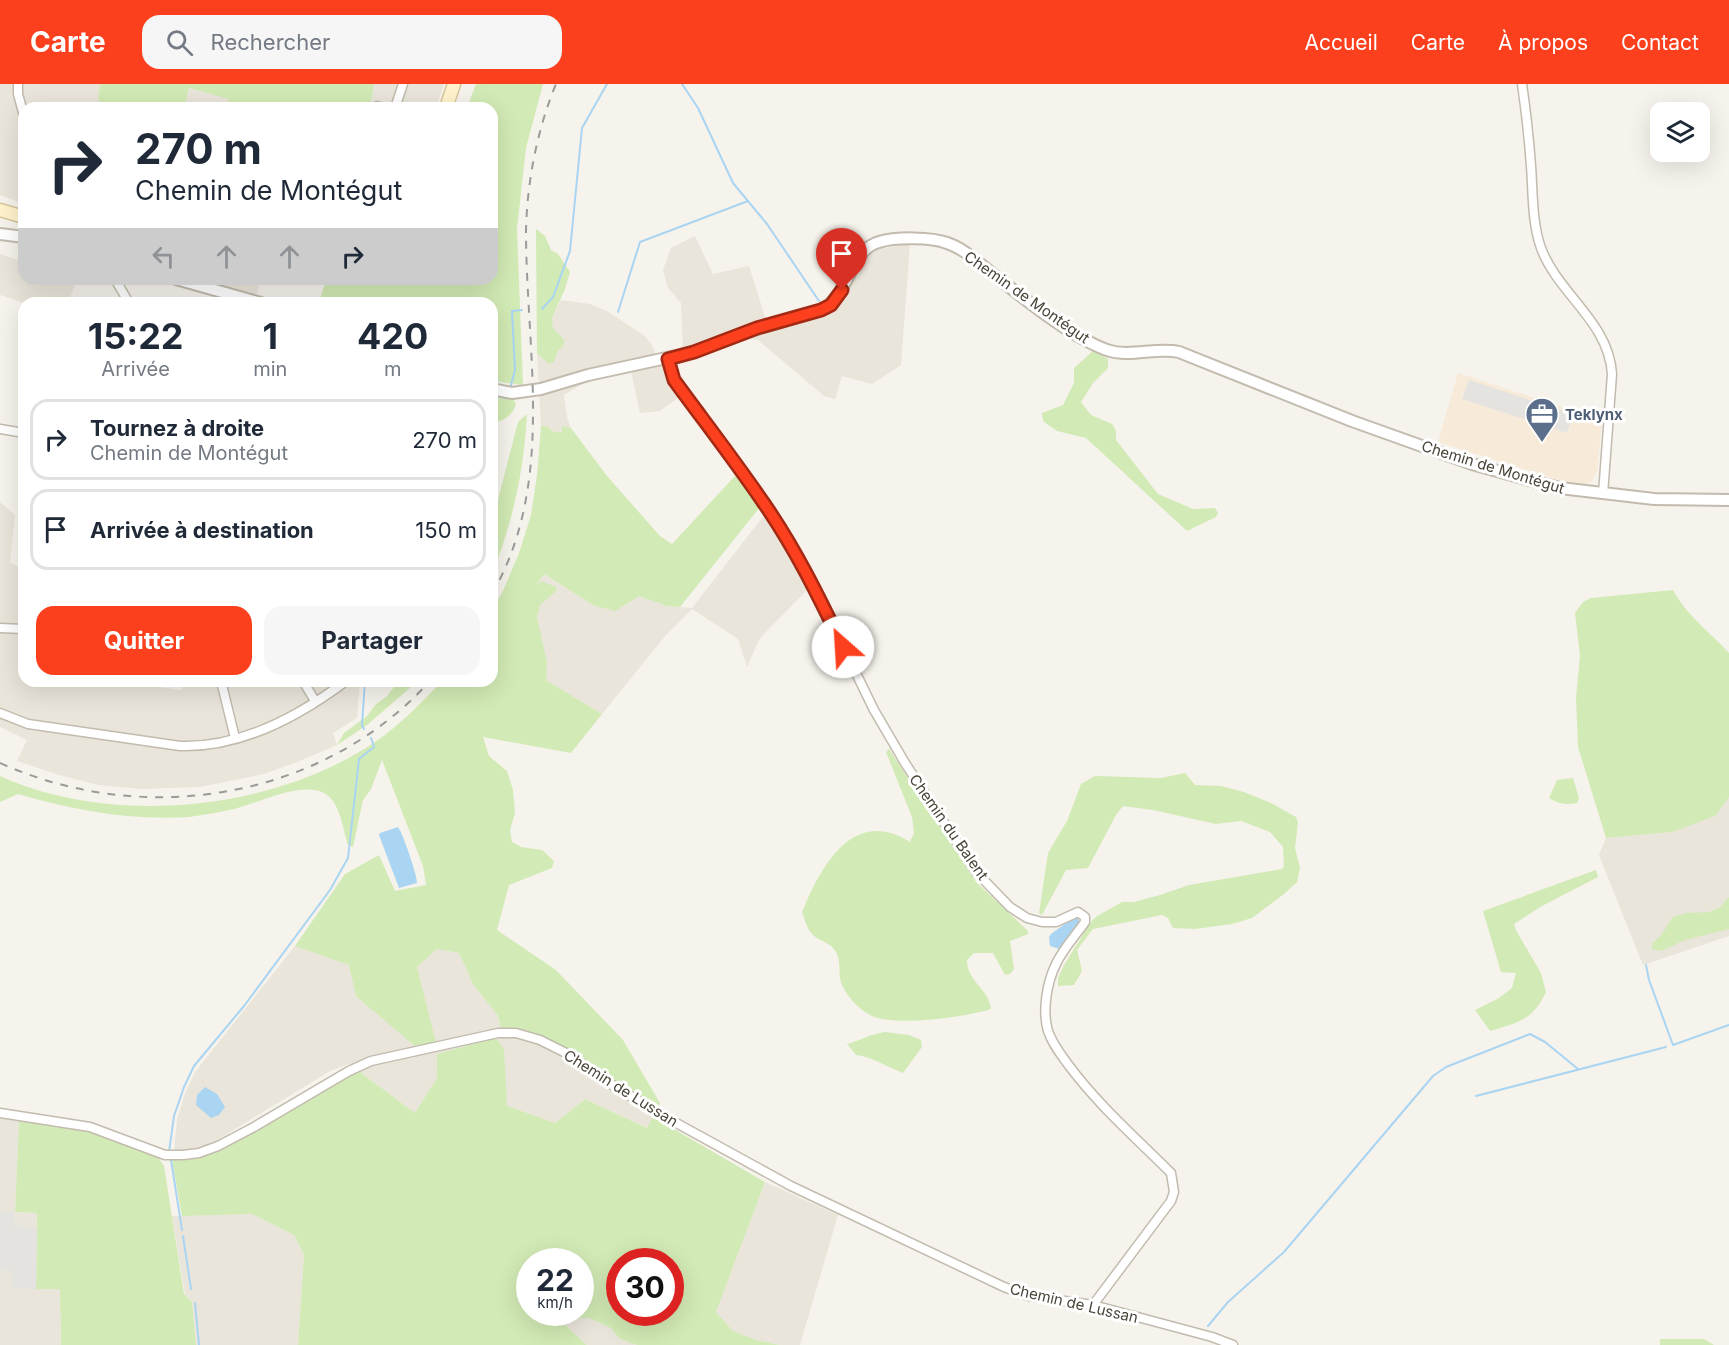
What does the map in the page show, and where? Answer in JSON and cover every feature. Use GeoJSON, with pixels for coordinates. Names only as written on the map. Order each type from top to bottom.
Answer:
{"type":"FeatureCollection","features":[{"type":"Feature","properties":{"kind":"main road"},"geometry":{"type":"LineString","coordinates":[[448,102],[454,84]]}},
{"type":"Feature","properties":{"kind":"main road"},"geometry":{"type":"LineString","coordinates":[[0,210],[18,215]]}},
{"type":"Feature","properties":{"kind":"street"},"geometry":{"type":"LineString","coordinates":[[18,84],[19,102]]}},
{"type":"Feature","properties":{"kind":"street"},"geometry":{"type":"LineString","coordinates":[[397,102],[404,84]]}},
{"type":"Feature","properties":{"kind":"street"},"geometry":{"type":"LineString","coordinates":[[1522,84],[1530,144],[1535,217],[1540,245],[1549,266],[1598,331],[1610,357],[1612,374],[1603,494]]}},
{"type":"Feature","properties":{"kind":"street"},"geometry":{"type":"LineString","coordinates":[[0,234],[18,236]]}},
{"type":"Feature","properties":{"kind":"street","name":"Chemin de Montégut"},"geometry":{"type":"LineString","coordinates":[[498,390],[512,393],[533,392],[588,375],[694,352],[757,328],[831,305],[842,290],[861,254],[868,247],[879,242],[938,240],[960,249],[1037,308],[1089,342],[1106,350],[1121,354],[1165,349],[1179,352],[1352,421],[1472,464],[1560,488],[1672,500],[1729,500]]}},
{"type":"Feature","properties":{"kind":"street"},"geometry":{"type":"LineString","coordinates":[[197,285],[240,297]]}},
{"type":"Feature","properties":{"kind":"street","name":"Chemin du Balent"},"geometry":{"type":"LineString","coordinates":[[668,359],[674,380],[764,503],[789,544],[812,583],[874,710],[905,763],[977,873],[1010,907],[1027,918],[1042,922],[1056,922],[1078,912],[1085,918],[1085,922],[1056,963],[1049,984],[1047,1029],[1053,1043],[1097,1101],[1171,1173],[1174,1183],[1171,1201],[1093,1305]]}},
{"type":"Feature","properties":{"kind":"street"},"geometry":{"type":"LineString","coordinates":[[0,429],[18,433]]}},
{"type":"Feature","properties":{"kind":"street"},"geometry":{"type":"LineString","coordinates":[[0,628],[18,629]]}},
{"type":"Feature","properties":{"kind":"street"},"geometry":{"type":"LineString","coordinates":[[222,687],[235,738]]}},
{"type":"Feature","properties":{"kind":"street"},"geometry":{"type":"LineString","coordinates":[[307,687],[315,701]]}},
{"type":"Feature","properties":{"kind":"street"},"geometry":{"type":"LineString","coordinates":[[0,713],[28,724],[180,746],[199,746],[258,733],[337,687]]}},
{"type":"Feature","properties":{"kind":"street","name":"Chemin de Lussan"},"geometry":{"type":"LineString","coordinates":[[0,1113],[90,1127],[165,1155],[199,1153],[254,1127],[370,1061],[498,1033],[516,1033],[540,1040],[566,1053],[660,1114],[791,1186],[993,1282],[1029,1296],[1093,1305],[1212,1337],[1233,1345]]}},
{"type":"Feature","properties":{"kind":"shaded area"},"geometry":{"type":"Polygon","coordinates":[[[0,84],[100,84],[99,101],[103,102],[18,102],[18,202],[0,195],[0,84]]]}},
{"type":"Feature","properties":{"kind":"shaded area"},"geometry":{"type":"Polygon","coordinates":[[[374,84],[444,84],[438,102],[371,102],[374,84]]]}},
{"type":"Feature","properties":{"kind":"shaded area"},"geometry":{"type":"Polygon","coordinates":[[[189,88],[230,99],[229,102],[186,102],[189,88]]]}},
{"type":"Feature","properties":{"kind":"shaded area"},"geometry":{"type":"Polygon","coordinates":[[[695,236],[713,274],[749,266],[766,320],[827,301],[875,250],[910,244],[901,365],[872,384],[842,376],[835,399],[824,396],[758,340],[746,338],[675,364],[679,397],[660,411],[640,413],[631,371],[587,381],[564,395],[571,428],[563,426],[562,433],[552,431],[547,426],[541,426],[537,353],[549,363],[554,362],[558,351],[564,345],[564,339],[553,328],[552,318],[561,300],[590,304],[607,311],[645,336],[657,358],[683,351],[681,303],[668,288],[663,270],[671,248],[695,236]]]}},
{"type":"Feature","properties":{"kind":"shaded area"},"geometry":{"type":"Polygon","coordinates":[[[0,254],[18,260],[18,285],[75,285],[70,297],[18,297],[18,301],[0,295],[0,254]]]}},
{"type":"Feature","properties":{"kind":"shaded area"},"geometry":{"type":"Polygon","coordinates":[[[224,285],[260,285],[257,295],[224,285]]]}},
{"type":"Feature","properties":{"kind":"shaded area"},"geometry":{"type":"Polygon","coordinates":[[[1458,373],[1602,420],[1597,472],[1592,481],[1581,486],[1574,485],[1438,442],[1458,373]]]}},
{"type":"Feature","properties":{"kind":"shaded area"},"geometry":{"type":"Polygon","coordinates":[[[1469,380],[1573,414],[1567,433],[1462,399],[1469,380]]]}},
{"type":"Feature","properties":{"kind":"shaded area"},"geometry":{"type":"Polygon","coordinates":[[[0,502],[15,515],[10,563],[18,566],[18,687],[158,687],[182,690],[182,687],[360,687],[357,718],[333,733],[337,745],[264,774],[200,787],[140,789],[98,785],[59,775],[17,761],[27,740],[0,727],[0,502]]]}},
{"type":"Feature","properties":{"kind":"shaded area"},"geometry":{"type":"Polygon","coordinates":[[[765,514],[809,588],[760,638],[747,667],[738,639],[692,609],[666,635],[602,714],[546,680],[533,589],[544,574],[593,605],[639,596],[667,606],[692,608],[765,514]]]}},
{"type":"Feature","properties":{"kind":"shaded area"},"geometry":{"type":"Polygon","coordinates":[[[1729,797],[1729,936],[1643,965],[1599,855],[1606,838],[1672,832],[1729,797]]]}},
{"type":"Feature","properties":{"kind":"shaded area"},"geometry":{"type":"Polygon","coordinates":[[[295,946],[350,965],[356,996],[435,1043],[417,967],[437,949],[459,953],[473,984],[498,1016],[501,1028],[515,1028],[539,1035],[567,1048],[609,1078],[659,1107],[648,1128],[585,1099],[555,1123],[506,1106],[504,1049],[437,1078],[415,1113],[349,1064],[332,1070],[217,1140],[199,1148],[174,1151],[177,1119],[195,1072],[295,946]]]}},
{"type":"Feature","properties":{"kind":"shaded area"},"geometry":{"type":"Polygon","coordinates":[[[0,1118],[19,1121],[15,1212],[37,1213],[36,1288],[60,1289],[61,1345],[0,1345],[0,1118]]]}},
{"type":"Feature","properties":{"kind":"shaded area"},"geometry":{"type":"Polygon","coordinates":[[[765,1182],[838,1215],[800,1345],[780,1345],[756,1340],[733,1331],[716,1312],[765,1182]]]}},
{"type":"Feature","properties":{"kind":"shaded area"},"geometry":{"type":"Polygon","coordinates":[[[0,1211],[15,1212],[14,1225],[37,1228],[36,1289],[12,1288],[12,1271],[0,1270],[0,1211]]]}},
{"type":"Feature","properties":{"kind":"shaded area"},"geometry":{"type":"Polygon","coordinates":[[[252,1214],[294,1235],[304,1255],[298,1345],[196,1345],[192,1302],[185,1295],[172,1216],[252,1214]]]}},
{"type":"Feature","properties":{"kind":"shaded area"},"geometry":{"type":"Polygon","coordinates":[[[594,1320],[611,1328],[620,1339],[637,1345],[587,1345],[566,1326],[594,1326],[594,1320]]]}},
{"type":"Feature","properties":{"kind":"green space"},"geometry":{"type":"Polygon","coordinates":[[[100,84],[374,84],[371,102],[228,102],[229,99],[189,88],[186,102],[98,101],[100,84]]]}},
{"type":"Feature","properties":{"kind":"green space"},"geometry":{"type":"Polygon","coordinates":[[[476,84],[543,84],[526,148],[517,229],[523,385],[498,382],[498,297],[321,297],[324,285],[498,285],[498,102],[469,102],[476,84]]]}},
{"type":"Feature","properties":{"kind":"green space"},"geometry":{"type":"Polygon","coordinates":[[[536,229],[545,236],[551,250],[558,254],[570,272],[552,318],[553,328],[564,339],[564,345],[558,351],[554,362],[549,364],[537,353],[536,229]]]}},
{"type":"Feature","properties":{"kind":"green space"},"geometry":{"type":"Polygon","coordinates":[[[1094,350],[1108,359],[1108,368],[1093,383],[1081,402],[1091,415],[1112,424],[1116,431],[1116,440],[1158,494],[1193,509],[1215,508],[1218,513],[1216,517],[1187,531],[1086,438],[1057,431],[1043,421],[1042,413],[1063,405],[1074,383],[1074,368],[1094,350]]]}},
{"type":"Feature","properties":{"kind":"green space"},"geometry":{"type":"Polygon","coordinates":[[[498,395],[511,396],[516,404],[513,411],[498,422],[498,395]]]}},
{"type":"Feature","properties":{"kind":"green space"},"geometry":{"type":"Polygon","coordinates":[[[527,414],[516,496],[498,557],[498,500],[518,422],[527,414]]]}},
{"type":"Feature","properties":{"kind":"green space"},"geometry":{"type":"Polygon","coordinates":[[[541,426],[547,426],[552,431],[562,433],[562,426],[571,428],[607,476],[660,536],[672,544],[735,476],[760,507],[680,607],[667,606],[639,596],[615,611],[593,605],[544,574],[536,585],[541,581],[556,587],[556,591],[540,605],[537,617],[547,663],[546,680],[602,714],[571,753],[483,737],[489,756],[507,771],[513,790],[515,813],[510,830],[512,842],[521,847],[542,850],[554,861],[552,868],[509,885],[497,930],[556,970],[623,1040],[660,1103],[659,1107],[545,1037],[517,1029],[501,1028],[498,1016],[473,984],[459,953],[437,949],[417,967],[436,1043],[416,1047],[356,996],[349,965],[295,946],[345,874],[379,855],[395,891],[426,885],[423,866],[382,760],[371,789],[363,800],[353,847],[348,845],[339,813],[332,799],[319,791],[299,790],[234,809],[189,817],[168,818],[102,813],[18,794],[0,802],[0,776],[44,792],[92,802],[141,806],[191,804],[241,797],[289,784],[334,765],[375,742],[402,721],[436,687],[498,687],[498,599],[519,553],[531,515],[541,426]]]}},
{"type":"Feature","properties":{"kind":"green space"},"geometry":{"type":"Polygon","coordinates":[[[1673,590],[1692,616],[1729,653],[1729,797],[1715,816],[1672,832],[1606,838],[1578,747],[1576,698],[1580,656],[1575,613],[1583,602],[1591,598],[1673,590]]]}},
{"type":"Feature","properties":{"kind":"green space"},"geometry":{"type":"Polygon","coordinates":[[[394,687],[411,687],[367,725],[337,745],[344,733],[367,716],[376,704],[394,687]]]}},
{"type":"Feature","properties":{"kind":"green space"},"geometry":{"type":"Polygon","coordinates":[[[889,749],[976,882],[1028,931],[1028,934],[1010,941],[1014,969],[1010,974],[1005,975],[993,953],[974,953],[967,960],[970,974],[986,995],[991,1009],[949,1018],[914,1021],[897,1021],[872,1016],[852,1000],[841,983],[839,960],[834,949],[814,936],[806,925],[802,912],[810,894],[829,860],[842,846],[856,836],[872,831],[890,833],[910,842],[914,833],[912,817],[886,752],[889,749]]]}},
{"type":"Feature","properties":{"kind":"green space"},"geometry":{"type":"Polygon","coordinates":[[[1185,773],[1195,785],[1221,786],[1244,792],[1296,817],[1298,822],[1295,848],[1300,868],[1297,882],[1252,918],[1232,924],[1195,929],[1173,928],[1168,918],[1162,915],[1093,929],[1077,950],[1082,971],[1074,985],[1058,986],[1058,978],[1064,965],[1091,922],[1122,902],[1134,902],[1189,885],[1282,869],[1284,866],[1283,847],[1270,832],[1241,821],[1216,824],[1123,806],[1088,868],[1066,870],[1042,915],[1039,913],[1048,853],[1067,821],[1081,784],[1095,776],[1161,778],[1185,773]]]}},
{"type":"Feature","properties":{"kind":"green space"},"geometry":{"type":"Polygon","coordinates":[[[1573,778],[1579,798],[1577,803],[1562,804],[1549,798],[1557,780],[1573,778]]]}},
{"type":"Feature","properties":{"kind":"green space"},"geometry":{"type":"Polygon","coordinates":[[[1596,870],[1598,877],[1542,906],[1514,924],[1541,973],[1546,992],[1536,1009],[1524,1019],[1490,1031],[1475,1010],[1499,998],[1512,988],[1516,973],[1501,972],[1483,911],[1596,870]]]}},
{"type":"Feature","properties":{"kind":"green space"},"geometry":{"type":"Polygon","coordinates":[[[1729,897],[1729,929],[1685,940],[1661,951],[1652,949],[1652,944],[1673,917],[1687,913],[1709,912],[1719,908],[1729,897]]]}},
{"type":"Feature","properties":{"kind":"green space"},"geometry":{"type":"Polygon","coordinates":[[[885,1032],[909,1035],[921,1040],[922,1047],[903,1073],[856,1055],[847,1044],[885,1032]]]}},
{"type":"Feature","properties":{"kind":"green space"},"geometry":{"type":"Polygon","coordinates":[[[496,1038],[504,1049],[507,1106],[555,1123],[585,1099],[647,1128],[653,1117],[765,1182],[716,1312],[733,1331],[756,1340],[780,1345],[637,1345],[620,1339],[607,1326],[684,1326],[684,1248],[606,1248],[606,1326],[594,1320],[594,1248],[516,1248],[516,1326],[566,1326],[587,1345],[298,1345],[304,1255],[294,1235],[252,1214],[182,1216],[172,1160],[200,1156],[356,1069],[415,1113],[437,1078],[437,1054],[496,1038]]]}},
{"type":"Feature","properties":{"kind":"green space"},"geometry":{"type":"Polygon","coordinates":[[[19,1121],[90,1132],[158,1157],[164,1166],[184,1294],[192,1302],[196,1345],[61,1345],[60,1289],[36,1289],[37,1213],[15,1212],[19,1121]]]}},
{"type":"Feature","properties":{"kind":"green space"},"geometry":{"type":"Polygon","coordinates":[[[1660,1339],[1704,1339],[1714,1345],[1660,1345],[1660,1339]]]}},
{"type":"Feature","properties":{"kind":"water"},"geometry":{"type":"Polygon","coordinates":[[[398,827],[417,883],[399,888],[379,835],[398,827]]]}},
{"type":"Feature","properties":{"kind":"water"},"geometry":{"type":"Polygon","coordinates":[[[1077,917],[1080,922],[1059,949],[1050,946],[1051,934],[1077,917]]]}},
{"type":"Feature","properties":{"kind":"water"},"geometry":{"type":"Polygon","coordinates":[[[205,1087],[217,1094],[225,1107],[219,1115],[211,1118],[196,1105],[197,1095],[205,1087]]]}},
{"type":"Feature","properties":{"kind":"waterway"},"geometry":{"type":"LineString","coordinates":[[542,309],[553,297],[570,251],[582,128],[607,84]]}},
{"type":"Feature","properties":{"kind":"waterway"},"geometry":{"type":"LineString","coordinates":[[682,84],[698,108],[733,183],[767,224],[819,301]]}},
{"type":"Feature","properties":{"kind":"waterway"},"geometry":{"type":"LineString","coordinates":[[618,312],[640,242],[748,201]]}},
{"type":"Feature","properties":{"kind":"waterway"},"geometry":{"type":"LineString","coordinates":[[510,389],[515,370],[512,311],[522,310]]}},
{"type":"Feature","properties":{"kind":"waterway"},"geometry":{"type":"LineString","coordinates":[[498,396],[505,398]]}},
{"type":"Feature","properties":{"kind":"waterway"},"geometry":{"type":"LineString","coordinates":[[364,729],[362,725],[365,687]]}},
{"type":"Feature","properties":{"kind":"waterway"},"geometry":{"type":"LineString","coordinates":[[169,1152],[174,1116],[194,1066],[244,1006],[330,890],[348,858],[359,759],[374,747],[371,738]]}},
{"type":"Feature","properties":{"kind":"waterway"},"geometry":{"type":"LineString","coordinates":[[1646,965],[1649,980],[1673,1045],[1729,1025]]}},
{"type":"Feature","properties":{"kind":"waterway"},"geometry":{"type":"LineString","coordinates":[[1208,1326],[1228,1302],[1284,1252],[1433,1076],[1446,1067],[1530,1034],[1545,1042],[1578,1069]]}},
{"type":"Feature","properties":{"kind":"waterway"},"geometry":{"type":"LineString","coordinates":[[1476,1096],[1666,1047]]}},
{"type":"Feature","properties":{"kind":"waterway"},"geometry":{"type":"LineString","coordinates":[[171,1160],[182,1230]]}},
{"type":"Feature","properties":{"kind":"waterway"},"geometry":{"type":"LineString","coordinates":[[183,1236],[191,1289]]}},
{"type":"Feature","properties":{"kind":"waterway"},"geometry":{"type":"LineString","coordinates":[[195,1303],[199,1345]]}},
{"type":"Feature","properties":{"kind":"railway"},"geometry":{"type":"LineString","coordinates":[[498,581],[512,551],[524,507],[531,462],[533,416],[527,277],[527,213],[538,138],[556,84]]}},
{"type":"Feature","properties":{"kind":"railway"},"geometry":{"type":"LineString","coordinates":[[0,763],[55,783],[113,794],[171,797],[228,791],[284,776],[338,753],[386,721],[423,687]]}},
{"type":"Feature","properties":{"kind":"place","name":"Teklynx"},"geometry":{"type":"Point","coordinates":[1542,443]}},
{"type":"Feature","properties":{"kind":"route"},"geometry":{"type":"LineString","coordinates":[[842,290],[831,305],[821,310],[757,328],[694,352],[668,359],[674,380],[764,503],[789,544],[812,583],[843,647]]}}]}
